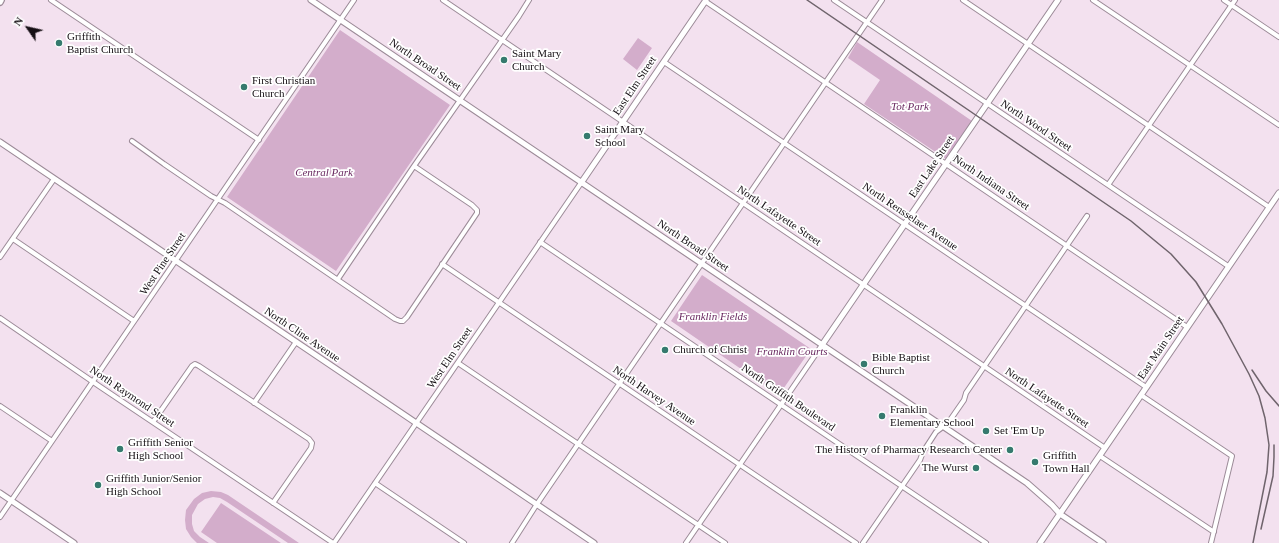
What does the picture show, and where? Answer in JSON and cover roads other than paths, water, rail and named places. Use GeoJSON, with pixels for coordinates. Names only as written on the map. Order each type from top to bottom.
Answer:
{"type":"FeatureCollection","features":[{"type":"Feature","properties":{"kind":"street"},"geometry":{"type":"LineString","coordinates":[[51,0],[259,140]]}},
{"type":"Feature","properties":{"kind":"street","name":"North Broad Street"},"geometry":{"type":"LineString","coordinates":[[311,0],[1026,483],[1052,505],[1060,514],[1103,543]]}},
{"type":"Feature","properties":{"kind":"street","name":"West Pine Street"},"geometry":{"type":"LineString","coordinates":[[0,517],[354,0]]}},
{"type":"Feature","properties":{"kind":"street","name":"North Lafayette Street"},"geometry":{"type":"LineString","coordinates":[[443,0],[1105,448]]}},
{"type":"Feature","properties":{"kind":"street"},"geometry":{"type":"LineString","coordinates":[[338,279],[529,0]]}},
{"type":"Feature","properties":{"kind":"street","name":"North Wood Street"},"geometry":{"type":"LineString","coordinates":[[834,0],[1228,266]]}},
{"type":"Feature","properties":{"kind":"street"},"geometry":{"type":"LineString","coordinates":[[512,543],[537,504],[882,0]]}},
{"type":"Feature","properties":{"kind":"street"},"geometry":{"type":"LineString","coordinates":[[963,0],[1269,207]]}},
{"type":"Feature","properties":{"kind":"street","name":"East Lake Street"},"geometry":{"type":"LineString","coordinates":[[822,345],[1058,0]]}},
{"type":"Feature","properties":{"kind":"street"},"geometry":{"type":"LineString","coordinates":[[1094,0],[1279,125]]}},
{"type":"Feature","properties":{"kind":"street"},"geometry":{"type":"LineString","coordinates":[[1224,0],[1279,37]]}},
{"type":"Feature","properties":{"kind":"street"},"geometry":{"type":"LineString","coordinates":[[1108,185],[1235,0]]}},
{"type":"Feature","properties":{"kind":"street","name":"East Elm Street"},"geometry":{"type":"LineString","coordinates":[[581,183],[705,1]]}},
{"type":"Feature","properties":{"kind":"street","name":"North Indiana Street"},"geometry":{"type":"LineString","coordinates":[[705,1],[1187,327]]}},
{"type":"Feature","properties":{"kind":"street","name":"North Rensselaer Avenue"},"geometry":{"type":"LineString","coordinates":[[664,62],[1146,388]]}},
{"type":"Feature","properties":{"kind":"street"},"geometry":{"type":"LineString","coordinates":[[132,141],[164,164],[400,321],[403,320],[442,264],[475,216],[477,210],[472,205],[414,166]]}},
{"type":"Feature","properties":{"kind":"street","name":"North Cline Avenue"},"geometry":{"type":"LineString","coordinates":[[0,142],[594,543]]}},
{"type":"Feature","properties":{"kind":"street"},"geometry":{"type":"LineString","coordinates":[[0,257],[54,179]]}},
{"type":"Feature","properties":{"kind":"street","name":"West Elm Street"},"geometry":{"type":"LineString","coordinates":[[334,543],[581,183]]}},
{"type":"Feature","properties":{"kind":"street","name":"East Main Street"},"geometry":{"type":"LineString","coordinates":[[1040,543],[1279,193]]}},
{"type":"Feature","properties":{"kind":"street"},"geometry":{"type":"LineString","coordinates":[[863,543],[922,456],[936,432],[948,423],[964,400],[966,393],[984,366],[1087,216]]}},
{"type":"Feature","properties":{"kind":"street"},"geometry":{"type":"LineString","coordinates":[[12,239],[134,321]]}},
{"type":"Feature","properties":{"kind":"street","name":"North Griffith Boulevard"},"geometry":{"type":"LineString","coordinates":[[540,242],[986,543]]}},
{"type":"Feature","properties":{"kind":"street","name":"North Harvey Avenue"},"geometry":{"type":"LineString","coordinates":[[442,264],[856,543]]}},
{"type":"Feature","properties":{"kind":"street","name":"North Raymond Street"},"geometry":{"type":"LineString","coordinates":[[0,318],[334,543]]}},
{"type":"Feature","properties":{"kind":"street"},"geometry":{"type":"LineString","coordinates":[[254,403],[296,342]]}},
{"type":"Feature","properties":{"kind":"street"},"geometry":{"type":"LineString","coordinates":[[686,543],[822,345]]}},
{"type":"Feature","properties":{"kind":"street"},"geometry":{"type":"LineString","coordinates":[[458,363],[725,543]]}},
{"type":"Feature","properties":{"kind":"street"},"geometry":{"type":"LineString","coordinates":[[153,422],[190,368],[195,364],[309,439],[312,443],[311,448],[273,503]]}},
{"type":"Feature","properties":{"kind":"street"},"geometry":{"type":"LineString","coordinates":[[1141,395],[1232,456],[1211,543]]}},
{"type":"Feature","properties":{"kind":"street"},"geometry":{"type":"LineString","coordinates":[[0,406],[52,441]]}},
{"type":"Feature","properties":{"kind":"street"},"geometry":{"type":"LineString","coordinates":[[1100,456],[1214,532]]}},
{"type":"Feature","properties":{"kind":"street"},"geometry":{"type":"LineString","coordinates":[[375,483],[464,543]]}},
{"type":"Feature","properties":{"kind":"street"},"geometry":{"type":"LineString","coordinates":[[0,493],[74,543]]}},
{"type":"Feature","properties":{"kind":"railway"},"geometry":{"type":"LineString","coordinates":[[807,0],[1131,221],[1171,254],[1196,282],[1222,324],[1249,374],[1259,396],[1265,418],[1269,445],[1267,472],[1253,543]]}},
{"type":"Feature","properties":{"kind":"railway"},"geometry":{"type":"LineString","coordinates":[[1252,370],[1266,391],[1279,406]]}},
{"type":"Feature","properties":{"kind":"railway"},"geometry":{"type":"LineString","coordinates":[[1261,529],[1273,476],[1274,445]]}},
{"type":"Feature","properties":{"kind":"place","name":"Griffith Baptist Church"},"geometry":{"type":"Point","coordinates":[59,43]}},
{"type":"Feature","properties":{"kind":"place","name":"Saint Mary Church"},"geometry":{"type":"Point","coordinates":[504,60]}},
{"type":"Feature","properties":{"kind":"place","name":"First Christian Church"},"geometry":{"type":"Point","coordinates":[244,87]}},
{"type":"Feature","properties":{"kind":"place","name":"Saint Mary School"},"geometry":{"type":"Point","coordinates":[587,136]}},
{"type":"Feature","properties":{"kind":"place","name":"Church of Christ"},"geometry":{"type":"Point","coordinates":[665,350]}},
{"type":"Feature","properties":{"kind":"place","name":"Bible Baptist Church"},"geometry":{"type":"Point","coordinates":[864,364]}},
{"type":"Feature","properties":{"kind":"place","name":"Franklin Elementary School"},"geometry":{"type":"Point","coordinates":[882,416]}},
{"type":"Feature","properties":{"kind":"place","name":"Set 'Em Up"},"geometry":{"type":"Point","coordinates":[986,431]}},
{"type":"Feature","properties":{"kind":"place","name":"Griffith Senior High School"},"geometry":{"type":"Point","coordinates":[120,449]}},
{"type":"Feature","properties":{"kind":"place","name":"The History of Pharmacy Research Center"},"geometry":{"type":"Point","coordinates":[1010,450]}},
{"type":"Feature","properties":{"kind":"place","name":"Griffith Town Hall"},"geometry":{"type":"Point","coordinates":[1035,462]}},
{"type":"Feature","properties":{"kind":"place","name":"The Wurst"},"geometry":{"type":"Point","coordinates":[976,468]}},
{"type":"Feature","properties":{"kind":"place","name":"Griffith Junior/Senior High School"},"geometry":{"type":"Point","coordinates":[98,485]}},
{"type":"Feature","properties":{"kind":"park label","name":"Tot Park"},"geometry":{"type":"Point","coordinates":[910,107]}},
{"type":"Feature","properties":{"kind":"park label","name":"Central Park"},"geometry":{"type":"Point","coordinates":[324,173]}},
{"type":"Feature","properties":{"kind":"park label","name":"Franklin Fields"},"geometry":{"type":"Point","coordinates":[713,317]}},
{"type":"Feature","properties":{"kind":"park label","name":"Franklin Courts"},"geometry":{"type":"Point","coordinates":[792,352]}}]}
